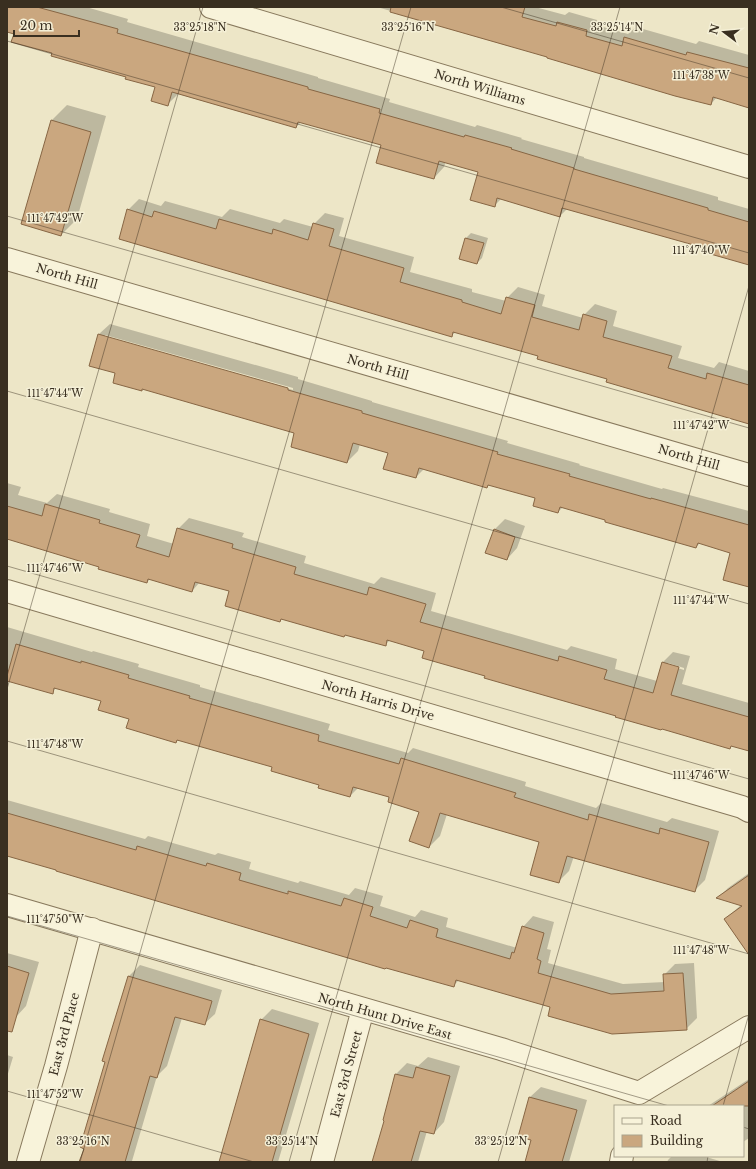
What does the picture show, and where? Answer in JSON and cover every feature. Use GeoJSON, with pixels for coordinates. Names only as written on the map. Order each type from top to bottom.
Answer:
{"type":"FeatureCollection","features":[{"type":"Feature","properties":{"kind":"street","name":"North Williams"},"geometry":{"type":"LineString","coordinates":[[211,7],[749,167]]}},
{"type":"Feature","properties":{"kind":"street","name":"North Hill"},"geometry":{"type":"LineString","coordinates":[[7,259],[749,475]]}},
{"type":"Feature","properties":{"kind":"street","name":"North Harris Drive"},"geometry":{"type":"LineString","coordinates":[[7,591],[742,807],[749,811]]}},
{"type":"Feature","properties":{"kind":"street","name":"North Hunt Drive East"},"geometry":{"type":"LineString","coordinates":[[7,905],[501,1049],[638,1099],[749,1027]]}},
{"type":"Feature","properties":{"kind":"street","name":"East 3rd Place"},"geometry":{"type":"LineString","coordinates":[[28,1162],[56,1066],[92,929]]}},
{"type":"Feature","properties":{"kind":"street","name":"East 3rd Street"},"geometry":{"type":"LineString","coordinates":[[322,1162],[363,1010]]}},
{"type":"Feature","properties":{"kind":"building"},"geometry":{"type":"Polygon","coordinates":[[[7,7],[37,7],[118,29],[117,33],[308,87],[308,89],[380,109],[379,113],[464,137],[465,135],[512,148],[511,149],[574,169],[708,208],[708,210],[749,222],[749,265],[707,253],[708,249],[562,208],[560,217],[497,198],[495,207],[470,200],[478,172],[439,161],[434,179],[376,163],[381,145],[298,122],[296,128],[172,92],[168,106],[151,101],[155,87],[125,79],[126,77],[51,56],[52,53],[11,42],[14,34],[7,32],[7,7]]]}},
{"type":"Feature","properties":{"kind":"building"},"geometry":{"type":"Polygon","coordinates":[[[391,7],[525,7],[522,17],[556,26],[557,22],[587,30],[586,36],[622,46],[624,37],[686,55],[687,52],[749,68],[749,108],[713,97],[711,105],[675,96],[547,57],[390,12],[391,7]]]}},
{"type":"Feature","properties":{"kind":"building"},"geometry":{"type":"Polygon","coordinates":[[[51,120],[91,132],[61,236],[21,224],[51,120]]]}},
{"type":"Feature","properties":{"kind":"building"},"geometry":{"type":"Polygon","coordinates":[[[127,209],[152,217],[154,211],[216,229],[219,219],[272,234],[273,229],[308,240],[313,223],[334,229],[329,246],[404,268],[400,282],[462,300],[462,302],[501,314],[506,297],[535,305],[532,317],[579,330],[583,314],[607,321],[603,337],[672,356],[668,368],[706,379],[707,373],[749,385],[749,424],[606,382],[607,379],[537,359],[538,356],[453,332],[452,337],[119,239],[127,209]]]}},
{"type":"Feature","properties":{"kind":"building"},"geometry":{"type":"Polygon","coordinates":[[[465,238],[484,243],[477,264],[459,259],[465,238]]]}},
{"type":"Feature","properties":{"kind":"building"},"geometry":{"type":"Polygon","coordinates":[[[98,334],[288,388],[288,390],[362,411],[362,413],[498,452],[497,454],[570,474],[569,476],[749,525],[749,587],[723,580],[730,553],[698,543],[696,548],[605,522],[605,520],[560,507],[558,513],[533,506],[535,498],[488,485],[487,488],[419,468],[416,478],[383,469],[388,453],[353,443],[347,463],[291,447],[294,433],[142,389],[142,391],[113,383],[115,373],[89,366],[98,334]]]}},
{"type":"Feature","properties":{"kind":"building"},"geometry":{"type":"Polygon","coordinates":[[[45,504],[100,520],[99,523],[140,535],[136,547],[169,557],[177,528],[233,544],[232,548],[296,567],[294,574],[367,595],[369,587],[426,604],[420,622],[558,661],[559,656],[607,670],[604,679],[653,693],[662,662],[679,667],[671,695],[749,717],[749,751],[731,746],[730,749],[662,729],[661,730],[484,678],[485,676],[422,658],[424,651],[387,640],[386,646],[345,635],[344,637],[281,619],[280,622],[225,606],[229,591],[195,582],[192,592],[148,579],[147,583],[98,569],[99,567],[7,539],[7,506],[42,516],[45,504]]]}},
{"type":"Feature","properties":{"kind":"building"},"geometry":{"type":"Polygon","coordinates":[[[494,529],[515,537],[507,560],[485,553],[494,529]]]}},
{"type":"Feature","properties":{"kind":"building"},"geometry":{"type":"Polygon","coordinates":[[[16,644],[129,675],[128,678],[190,696],[189,698],[319,735],[318,741],[399,764],[401,758],[516,793],[514,797],[588,820],[589,814],[659,834],[660,828],[709,842],[695,892],[567,856],[559,883],[530,875],[539,842],[440,813],[429,848],[409,841],[419,812],[388,802],[389,797],[353,787],[350,797],[318,788],[319,785],[271,771],[272,767],[177,740],[176,743],[126,728],[129,719],[98,710],[101,701],[54,688],[53,694],[7,681],[16,644]]]}},
{"type":"Feature","properties":{"kind":"building"},"geometry":{"type":"Polygon","coordinates":[[[7,813],[136,850],[137,846],[206,866],[207,863],[241,873],[239,880],[288,894],[288,891],[341,906],[344,898],[373,907],[370,916],[407,928],[410,920],[438,929],[436,937],[510,959],[512,952],[514,953],[522,926],[544,933],[537,959],[541,961],[538,973],[611,994],[664,991],[663,974],[683,973],[687,1030],[612,1034],[548,1016],[550,1007],[456,980],[454,987],[386,968],[385,969],[7,856],[7,813]]]}},
{"type":"Feature","properties":{"kind":"building"},"geometry":{"type":"Polygon","coordinates":[[[749,875],[749,955],[724,919],[742,906],[716,898],[749,875]]]}},
{"type":"Feature","properties":{"kind":"building"},"geometry":{"type":"Polygon","coordinates":[[[7,966],[29,973],[12,1032],[7,1031],[7,966]]]}},
{"type":"Feature","properties":{"kind":"building"},"geometry":{"type":"Polygon","coordinates":[[[128,976],[212,1001],[205,1025],[175,1017],[157,1078],[150,1076],[125,1162],[79,1162],[84,1149],[80,1147],[105,1062],[102,1061],[128,976]]]}},
{"type":"Feature","properties":{"kind":"building"},"geometry":{"type":"Polygon","coordinates":[[[260,1019],[309,1034],[272,1162],[219,1162],[260,1019]]]}},
{"type":"Feature","properties":{"kind":"building"},"geometry":{"type":"Polygon","coordinates":[[[416,1067],[450,1076],[434,1134],[420,1131],[411,1162],[372,1162],[384,1121],[383,1120],[395,1074],[413,1078],[416,1067]]]}},
{"type":"Feature","properties":{"kind":"building"},"geometry":{"type":"Polygon","coordinates":[[[749,1081],[749,1106],[713,1105],[749,1081]]]}},
{"type":"Feature","properties":{"kind":"building"},"geometry":{"type":"Polygon","coordinates":[[[529,1097],[577,1110],[562,1162],[525,1162],[531,1140],[518,1137],[529,1097]]]}}]}
